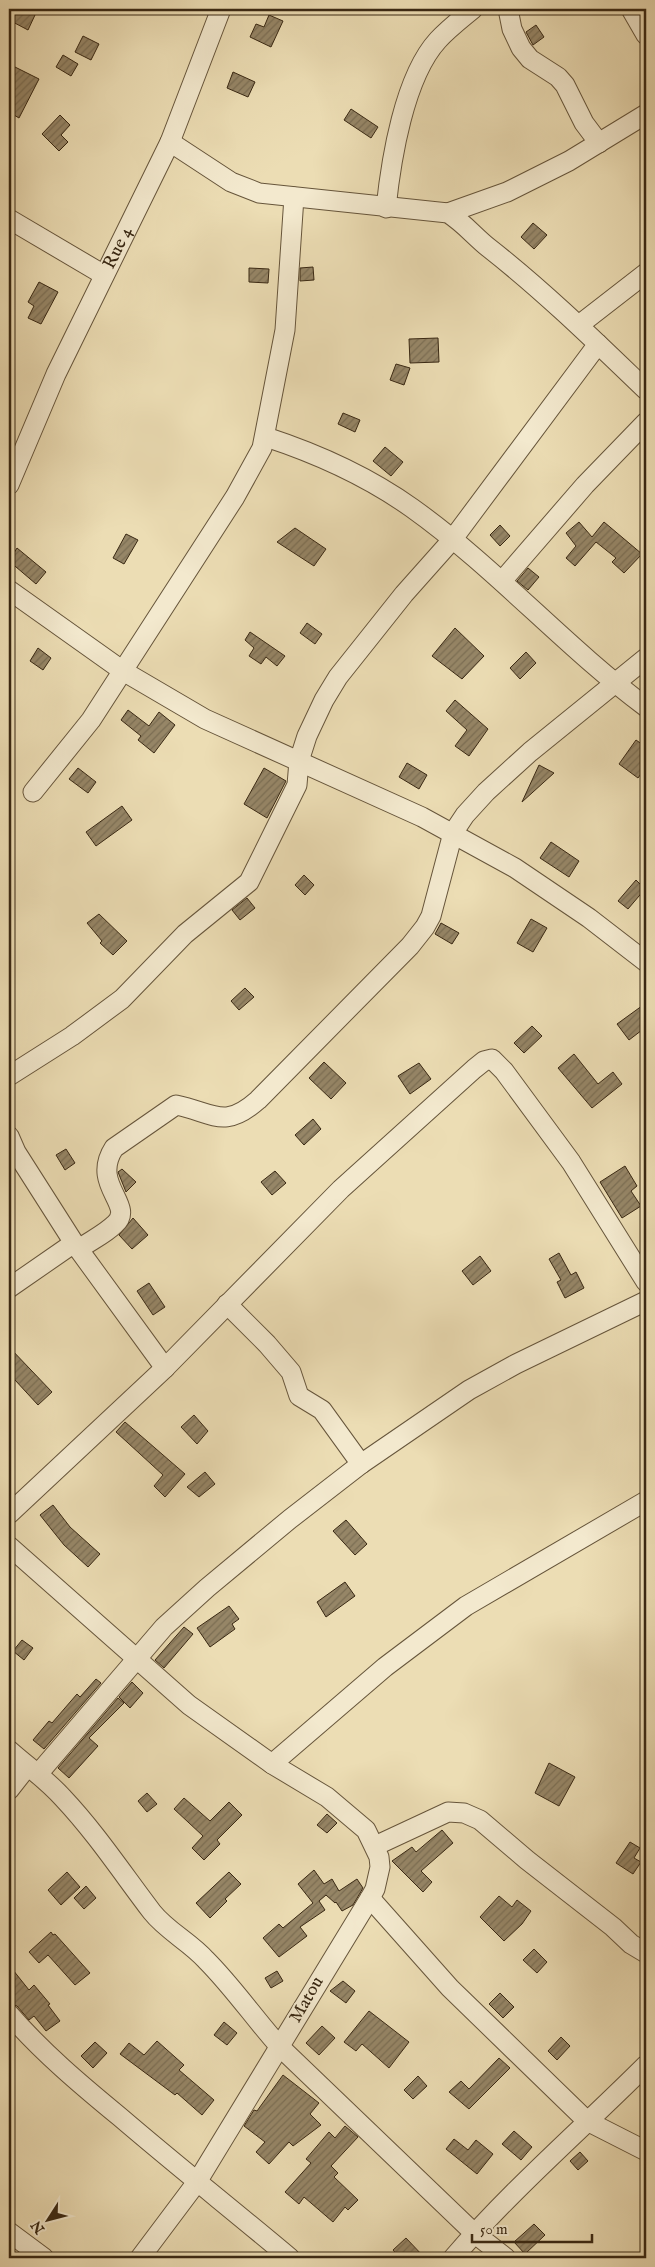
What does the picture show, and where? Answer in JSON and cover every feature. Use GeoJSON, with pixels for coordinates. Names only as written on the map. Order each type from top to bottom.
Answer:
{"type":"FeatureCollection","features":[{"type":"Feature","properties":{"kind":"street","name":"Rue 4"},"geometry":{"type":"LineString","coordinates":[[9,486],[56,374],[170,142],[221,9]]}},
{"type":"Feature","properties":{"kind":"street"},"geometry":{"type":"LineString","coordinates":[[386,208],[392,159],[399,127],[422,65],[438,40],[472,9]]}},
{"type":"Feature","properties":{"kind":"street"},"geometry":{"type":"LineString","coordinates":[[508,9],[512,29],[521,48],[530,60],[558,77],[565,85],[584,124],[599,143]]}},
{"type":"Feature","properties":{"kind":"street"},"geometry":{"type":"LineString","coordinates":[[631,9],[646,35]]}},
{"type":"Feature","properties":{"kind":"street"},"geometry":{"type":"LineString","coordinates":[[448,213],[507,192],[569,161],[646,114]]}},
{"type":"Feature","properties":{"kind":"street"},"geometry":{"type":"LineString","coordinates":[[170,142],[231,182],[259,193],[386,208],[448,213],[458,219],[579,324],[646,390]]}},
{"type":"Feature","properties":{"kind":"street"},"geometry":{"type":"LineString","coordinates":[[34,792],[91,720],[235,497],[256,460],[266,437],[274,378],[285,330],[294,197]]}},
{"type":"Feature","properties":{"kind":"street"},"geometry":{"type":"LineString","coordinates":[[9,219],[104,275]]}},
{"type":"Feature","properties":{"kind":"street"},"geometry":{"type":"LineString","coordinates":[[579,324],[646,273]]}},
{"type":"Feature","properties":{"kind":"street"},"geometry":{"type":"LineString","coordinates":[[9,1076],[72,1036],[122,999],[185,934],[249,882],[297,785],[299,761],[307,736],[324,700],[338,677],[392,608],[452,540],[598,344]]}},
{"type":"Feature","properties":{"kind":"street"},"geometry":{"type":"LineString","coordinates":[[502,581],[585,485],[646,422]]}},
{"type":"Feature","properties":{"kind":"street"},"geometry":{"type":"LineString","coordinates":[[266,437],[332,461],[386,491],[412,509],[502,581],[615,684],[646,708]]}},
{"type":"Feature","properties":{"kind":"street"},"geometry":{"type":"LineString","coordinates":[[9,590],[123,670],[205,719],[453,833],[515,868],[589,918],[646,962]]}},
{"type":"Feature","properties":{"kind":"street"},"geometry":{"type":"LineString","coordinates":[[9,1288],[116,1224],[122,1215],[122,1210],[107,1182],[108,1158],[114,1148],[176,1105],[223,1118],[235,1117],[244,1112],[279,1080],[410,946],[425,927],[431,916],[453,833],[465,815],[486,792],[530,752],[646,658]]}},
{"type":"Feature","properties":{"kind":"street"},"geometry":{"type":"LineString","coordinates":[[9,1514],[165,1368],[341,1189],[474,1068],[488,1059],[492,1060],[504,1071],[571,1162],[646,1282]]}},
{"type":"Feature","properties":{"kind":"street"},"geometry":{"type":"LineString","coordinates":[[9,1136],[16,1152],[77,1246],[165,1368]]}},
{"type":"Feature","properties":{"kind":"street"},"geometry":{"type":"LineString","coordinates":[[9,1790],[32,1770],[137,1660],[151,1641],[181,1610],[290,1519],[361,1464],[469,1390],[516,1364],[646,1301]]}},
{"type":"Feature","properties":{"kind":"street"},"geometry":{"type":"LineString","coordinates":[[227,1304],[282,1360],[291,1372],[299,1396],[322,1410],[361,1464]]}},
{"type":"Feature","properties":{"kind":"street"},"geometry":{"type":"LineString","coordinates":[[272,1764],[385,1667],[466,1606],[646,1500]]}},
{"type":"Feature","properties":{"kind":"street","name":"Matou"},"geometry":{"type":"LineString","coordinates":[[9,1546],[137,1660],[210,1721],[272,1764],[302,1781],[347,1812],[366,1830],[375,1846],[380,1867],[375,1889],[280,2047],[196,2182],[140,2258]]}},
{"type":"Feature","properties":{"kind":"street"},"geometry":{"type":"LineString","coordinates":[[9,1750],[74,1810],[139,1891],[152,1912],[164,1925],[210,1964],[234,1989],[259,2024],[280,2047],[474,2233],[506,2258]]}},
{"type":"Feature","properties":{"kind":"street"},"geometry":{"type":"LineString","coordinates":[[375,1846],[448,1812],[464,1813],[480,1820],[527,1860],[613,1927],[631,1944],[646,1953]]}},
{"type":"Feature","properties":{"kind":"street"},"geometry":{"type":"LineString","coordinates":[[370,1898],[450,1988],[587,2121],[646,2151]]}},
{"type":"Feature","properties":{"kind":"street"},"geometry":{"type":"LineString","coordinates":[[9,2014],[66,2072],[196,2182],[290,2258]]}},
{"type":"Feature","properties":{"kind":"street"},"geometry":{"type":"LineString","coordinates":[[453,2258],[474,2233],[646,2065]]}},
{"type":"Feature","properties":{"kind":"street"},"geometry":{"type":"LineString","coordinates":[[9,2232],[44,2258]]}},
{"type":"Feature","properties":{"kind":"building"},"geometry":{"type":"Polygon","coordinates":[[[9,9],[23,9],[35,15],[28,30],[9,20],[9,9]]]}},
{"type":"Feature","properties":{"kind":"building"},"geometry":{"type":"Polygon","coordinates":[[[269,15],[283,21],[271,47],[250,37],[256,24],[264,27],[269,15]]]}},
{"type":"Feature","properties":{"kind":"building"},"geometry":{"type":"Polygon","coordinates":[[[536,25],[544,37],[533,45],[526,32],[536,25]]]}},
{"type":"Feature","properties":{"kind":"building"},"geometry":{"type":"Polygon","coordinates":[[[83,36],[99,44],[91,60],[75,52],[83,36]]]}},
{"type":"Feature","properties":{"kind":"building"},"geometry":{"type":"Polygon","coordinates":[[[63,55],[78,64],[71,76],[56,67],[63,55]]]}},
{"type":"Feature","properties":{"kind":"building"},"geometry":{"type":"Polygon","coordinates":[[[13,66],[39,79],[19,118],[9,112],[9,75],[13,66]]]}},
{"type":"Feature","properties":{"kind":"building"},"geometry":{"type":"Polygon","coordinates":[[[233,72],[255,82],[248,97],[227,88],[233,72]]]}},
{"type":"Feature","properties":{"kind":"building"},"geometry":{"type":"Polygon","coordinates":[[[351,109],[378,127],[371,138],[344,120],[351,109]]]}},
{"type":"Feature","properties":{"kind":"building"},"geometry":{"type":"Polygon","coordinates":[[[60,115],[70,125],[61,135],[68,142],[59,151],[42,134],[60,115]]]}},
{"type":"Feature","properties":{"kind":"building"},"geometry":{"type":"Polygon","coordinates":[[[533,223],[547,235],[534,249],[521,237],[533,223]]]}},
{"type":"Feature","properties":{"kind":"building"},"geometry":{"type":"Polygon","coordinates":[[[313,267],[314,280],[300,281],[300,268],[313,267]]]}},
{"type":"Feature","properties":{"kind":"building"},"geometry":{"type":"Polygon","coordinates":[[[249,268],[269,269],[268,283],[249,282],[249,268]]]}},
{"type":"Feature","properties":{"kind":"building"},"geometry":{"type":"Polygon","coordinates":[[[39,282],[58,292],[41,324],[28,318],[34,306],[28,302],[39,282]]]}},
{"type":"Feature","properties":{"kind":"building"},"geometry":{"type":"Polygon","coordinates":[[[438,338],[439,362],[410,363],[409,339],[438,338]]]}},
{"type":"Feature","properties":{"kind":"building"},"geometry":{"type":"Polygon","coordinates":[[[396,364],[410,368],[404,385],[390,380],[396,364]]]}},
{"type":"Feature","properties":{"kind":"building"},"geometry":{"type":"Polygon","coordinates":[[[343,413],[360,420],[355,432],[338,424],[343,413]]]}},
{"type":"Feature","properties":{"kind":"building"},"geometry":{"type":"Polygon","coordinates":[[[385,447],[403,462],[391,476],[373,461],[385,447]]]}},
{"type":"Feature","properties":{"kind":"building"},"geometry":{"type":"Polygon","coordinates":[[[579,522],[592,537],[604,522],[642,554],[624,573],[612,562],[616,558],[596,542],[575,566],[566,558],[576,546],[566,533],[579,522]]]}},
{"type":"Feature","properties":{"kind":"building"},"geometry":{"type":"Polygon","coordinates":[[[500,525],[510,536],[500,546],[490,535],[500,525]]]}},
{"type":"Feature","properties":{"kind":"building"},"geometry":{"type":"Polygon","coordinates":[[[295,528],[326,549],[314,566],[277,542],[295,528]]]}},
{"type":"Feature","properties":{"kind":"building"},"geometry":{"type":"Polygon","coordinates":[[[126,534],[138,540],[124,564],[113,558],[126,534]]]}},
{"type":"Feature","properties":{"kind":"building"},"geometry":{"type":"Polygon","coordinates":[[[17,548],[46,572],[36,584],[9,561],[17,548]]]}},
{"type":"Feature","properties":{"kind":"building"},"geometry":{"type":"Polygon","coordinates":[[[528,568],[539,577],[528,590],[517,581],[528,568]]]}},
{"type":"Feature","properties":{"kind":"building"},"geometry":{"type":"Polygon","coordinates":[[[307,623],[322,634],[315,644],[300,633],[307,623]]]}},
{"type":"Feature","properties":{"kind":"building"},"geometry":{"type":"Polygon","coordinates":[[[455,628],[484,656],[462,679],[432,656],[455,628]]]}},
{"type":"Feature","properties":{"kind":"building"},"geometry":{"type":"Polygon","coordinates":[[[250,632],[285,656],[277,666],[266,657],[261,664],[249,656],[254,648],[245,640],[250,632]]]}},
{"type":"Feature","properties":{"kind":"building"},"geometry":{"type":"Polygon","coordinates":[[[38,648],[51,658],[43,670],[30,661],[38,648]]]}},
{"type":"Feature","properties":{"kind":"building"},"geometry":{"type":"Polygon","coordinates":[[[526,652],[536,663],[520,679],[510,668],[526,652]]]}},
{"type":"Feature","properties":{"kind":"building"},"geometry":{"type":"Polygon","coordinates":[[[455,700],[488,729],[469,756],[455,746],[467,730],[446,711],[455,700]]]}},
{"type":"Feature","properties":{"kind":"building"},"geometry":{"type":"Polygon","coordinates":[[[128,710],[149,726],[159,712],[175,725],[154,753],[138,740],[141,736],[121,720],[128,710]]]}},
{"type":"Feature","properties":{"kind":"building"},"geometry":{"type":"Polygon","coordinates":[[[636,740],[646,747],[646,767],[638,778],[619,764],[636,740]]]}},
{"type":"Feature","properties":{"kind":"building"},"geometry":{"type":"Polygon","coordinates":[[[407,763],[427,775],[419,789],[399,777],[407,763]]]}},
{"type":"Feature","properties":{"kind":"building"},"geometry":{"type":"Polygon","coordinates":[[[539,765],[554,773],[522,802],[539,765]]]}},
{"type":"Feature","properties":{"kind":"building"},"geometry":{"type":"Polygon","coordinates":[[[78,768],[96,782],[88,793],[69,779],[78,768]]]}},
{"type":"Feature","properties":{"kind":"building"},"geometry":{"type":"Polygon","coordinates":[[[264,768],[286,781],[267,818],[244,804],[264,768]]]}},
{"type":"Feature","properties":{"kind":"building"},"geometry":{"type":"Polygon","coordinates":[[[122,806],[132,820],[96,846],[86,832],[122,806]]]}},
{"type":"Feature","properties":{"kind":"building"},"geometry":{"type":"Polygon","coordinates":[[[551,842],[579,861],[569,877],[540,858],[551,842]]]}},
{"type":"Feature","properties":{"kind":"building"},"geometry":{"type":"Polygon","coordinates":[[[304,875],[314,885],[305,895],[295,885],[304,875]]]}},
{"type":"Feature","properties":{"kind":"building"},"geometry":{"type":"Polygon","coordinates":[[[636,880],[645,889],[628,909],[618,901],[636,880]]]}},
{"type":"Feature","properties":{"kind":"building"},"geometry":{"type":"Polygon","coordinates":[[[247,898],[255,908],[240,920],[232,910],[247,898]]]}},
{"type":"Feature","properties":{"kind":"building"},"geometry":{"type":"Polygon","coordinates":[[[99,914],[127,941],[113,955],[100,943],[102,941],[87,923],[99,914]]]}},
{"type":"Feature","properties":{"kind":"building"},"geometry":{"type":"Polygon","coordinates":[[[531,919],[547,928],[533,952],[517,943],[531,919]]]}},
{"type":"Feature","properties":{"kind":"building"},"geometry":{"type":"Polygon","coordinates":[[[441,923],[459,933],[452,944],[435,934],[441,923]]]}},
{"type":"Feature","properties":{"kind":"building"},"geometry":{"type":"Polygon","coordinates":[[[245,988],[254,997],[239,1010],[231,1001],[245,988]]]}},
{"type":"Feature","properties":{"kind":"building"},"geometry":{"type":"Polygon","coordinates":[[[646,1003],[646,1027],[629,1040],[617,1024],[646,1003]]]}},
{"type":"Feature","properties":{"kind":"building"},"geometry":{"type":"Polygon","coordinates":[[[532,1026],[542,1036],[524,1053],[514,1043],[532,1026]]]}},
{"type":"Feature","properties":{"kind":"building"},"geometry":{"type":"Polygon","coordinates":[[[574,1054],[598,1084],[613,1072],[622,1084],[592,1108],[558,1068],[574,1054]]]}},
{"type":"Feature","properties":{"kind":"building"},"geometry":{"type":"Polygon","coordinates":[[[324,1062],[346,1083],[331,1099],[309,1078],[324,1062]]]}},
{"type":"Feature","properties":{"kind":"building"},"geometry":{"type":"Polygon","coordinates":[[[419,1063],[431,1079],[410,1094],[398,1076],[419,1063]]]}},
{"type":"Feature","properties":{"kind":"building"},"geometry":{"type":"Polygon","coordinates":[[[313,1119],[321,1129],[304,1145],[295,1135],[313,1119]]]}},
{"type":"Feature","properties":{"kind":"building"},"geometry":{"type":"Polygon","coordinates":[[[66,1149],[75,1163],[65,1170],[56,1155],[66,1149]]]}},
{"type":"Feature","properties":{"kind":"building"},"geometry":{"type":"Polygon","coordinates":[[[625,1166],[637,1186],[631,1191],[641,1206],[622,1218],[600,1182],[625,1166]]]}},
{"type":"Feature","properties":{"kind":"building"},"geometry":{"type":"Polygon","coordinates":[[[122,1169],[136,1182],[126,1192],[118,1172],[122,1169]]]}},
{"type":"Feature","properties":{"kind":"building"},"geometry":{"type":"Polygon","coordinates":[[[275,1171],[286,1183],[272,1195],[261,1182],[275,1171]]]}},
{"type":"Feature","properties":{"kind":"building"},"geometry":{"type":"Polygon","coordinates":[[[133,1218],[148,1235],[132,1249],[119,1235],[133,1218]]]}},
{"type":"Feature","properties":{"kind":"building"},"geometry":{"type":"Polygon","coordinates":[[[559,1253],[571,1275],[576,1272],[584,1288],[565,1298],[557,1282],[561,1280],[549,1259],[559,1253]]]}},
{"type":"Feature","properties":{"kind":"building"},"geometry":{"type":"Polygon","coordinates":[[[480,1256],[491,1271],[473,1285],[462,1271],[480,1256]]]}},
{"type":"Feature","properties":{"kind":"building"},"geometry":{"type":"Polygon","coordinates":[[[149,1283],[165,1307],[153,1315],[137,1291],[149,1283]]]}},
{"type":"Feature","properties":{"kind":"building"},"geometry":{"type":"Polygon","coordinates":[[[9,1347],[52,1392],[38,1405],[15,1380],[9,1387],[9,1347]]]}},
{"type":"Feature","properties":{"kind":"building"},"geometry":{"type":"Polygon","coordinates":[[[194,1415],[208,1431],[197,1444],[181,1427],[194,1415]]]}},
{"type":"Feature","properties":{"kind":"building"},"geometry":{"type":"Polygon","coordinates":[[[125,1422],[185,1474],[165,1497],[154,1486],[163,1475],[116,1432],[125,1422]]]}},
{"type":"Feature","properties":{"kind":"building"},"geometry":{"type":"Polygon","coordinates":[[[205,1472],[215,1484],[199,1497],[187,1487],[205,1472]]]}},
{"type":"Feature","properties":{"kind":"building"},"geometry":{"type":"Polygon","coordinates":[[[53,1505],[70,1527],[100,1554],[88,1567],[64,1545],[40,1515],[53,1505]]]}},
{"type":"Feature","properties":{"kind":"building"},"geometry":{"type":"Polygon","coordinates":[[[346,1520],[367,1544],[355,1555],[333,1531],[346,1520]]]}},
{"type":"Feature","properties":{"kind":"building"},"geometry":{"type":"Polygon","coordinates":[[[345,1582],[355,1596],[326,1617],[317,1602],[345,1582]]]}},
{"type":"Feature","properties":{"kind":"building"},"geometry":{"type":"Polygon","coordinates":[[[229,1606],[239,1619],[232,1624],[235,1629],[210,1647],[197,1628],[229,1606]]]}},
{"type":"Feature","properties":{"kind":"building"},"geometry":{"type":"Polygon","coordinates":[[[184,1627],[193,1634],[164,1668],[155,1660],[184,1627]]]}},
{"type":"Feature","properties":{"kind":"building"},"geometry":{"type":"Polygon","coordinates":[[[22,1640],[33,1648],[24,1660],[13,1651],[22,1640]]]}},
{"type":"Feature","properties":{"kind":"building"},"geometry":{"type":"Polygon","coordinates":[[[96,1679],[101,1683],[44,1749],[33,1740],[49,1721],[52,1723],[77,1694],[80,1697],[96,1679]]]}},
{"type":"Feature","properties":{"kind":"building"},"geometry":{"type":"Polygon","coordinates":[[[132,1682],[143,1693],[130,1708],[119,1697],[132,1682]]]}},
{"type":"Feature","properties":{"kind":"building"},"geometry":{"type":"Polygon","coordinates":[[[118,1698],[124,1703],[89,1738],[98,1746],[69,1778],[58,1768],[118,1698]]]}},
{"type":"Feature","properties":{"kind":"building"},"geometry":{"type":"Polygon","coordinates":[[[549,1763],[575,1777],[559,1806],[535,1793],[549,1763]]]}},
{"type":"Feature","properties":{"kind":"building"},"geometry":{"type":"Polygon","coordinates":[[[147,1793],[157,1804],[147,1812],[138,1801],[147,1793]]]}},
{"type":"Feature","properties":{"kind":"building"},"geometry":{"type":"Polygon","coordinates":[[[184,1798],[210,1821],[229,1802],[242,1815],[217,1840],[220,1844],[204,1860],[192,1848],[203,1836],[174,1809],[184,1798]]]}},
{"type":"Feature","properties":{"kind":"building"},"geometry":{"type":"Polygon","coordinates":[[[327,1814],[337,1823],[327,1833],[317,1825],[327,1814]]]}},
{"type":"Feature","properties":{"kind":"building"},"geometry":{"type":"Polygon","coordinates":[[[442,1830],[453,1843],[421,1871],[432,1882],[423,1892],[392,1861],[412,1847],[416,1852],[442,1830]]]}},
{"type":"Feature","properties":{"kind":"building"},"geometry":{"type":"Polygon","coordinates":[[[630,1842],[640,1848],[634,1858],[641,1862],[633,1874],[616,1863],[630,1842]]]}},
{"type":"Feature","properties":{"kind":"building"},"geometry":{"type":"Polygon","coordinates":[[[314,1870],[324,1884],[332,1879],[339,1891],[357,1879],[363,1888],[353,1905],[342,1911],[336,1902],[326,1895],[319,1901],[325,1910],[300,1927],[307,1936],[279,1957],[263,1938],[279,1924],[283,1928],[313,1903],[298,1884],[314,1870]]]}},
{"type":"Feature","properties":{"kind":"building"},"geometry":{"type":"Polygon","coordinates":[[[67,1872],[80,1887],[61,1905],[48,1890],[67,1872]]]}},
{"type":"Feature","properties":{"kind":"building"},"geometry":{"type":"Polygon","coordinates":[[[229,1872],[241,1884],[225,1899],[227,1901],[210,1918],[196,1903],[229,1872]]]}},
{"type":"Feature","properties":{"kind":"building"},"geometry":{"type":"Polygon","coordinates":[[[86,1886],[96,1898],[84,1909],[74,1898],[86,1886]]]}},
{"type":"Feature","properties":{"kind":"building"},"geometry":{"type":"Polygon","coordinates":[[[499,1896],[512,1907],[517,1900],[531,1911],[522,1924],[504,1941],[480,1917],[499,1896]]]}},
{"type":"Feature","properties":{"kind":"building"},"geometry":{"type":"Polygon","coordinates":[[[51,1932],[53,1935],[55,1934],[90,1973],[75,1985],[48,1955],[39,1963],[29,1952],[51,1932]]]}},
{"type":"Feature","properties":{"kind":"building"},"geometry":{"type":"Polygon","coordinates":[[[534,1949],[547,1962],[537,1973],[523,1960],[534,1949]]]}},
{"type":"Feature","properties":{"kind":"building"},"geometry":{"type":"Polygon","coordinates":[[[9,1965],[29,1990],[34,1985],[50,2004],[48,2005],[60,2021],[46,2031],[34,2016],[29,2020],[17,2006],[9,2003],[9,1965]]]}},
{"type":"Feature","properties":{"kind":"building"},"geometry":{"type":"Polygon","coordinates":[[[277,1971],[283,1981],[271,1988],[265,1978],[277,1971]]]}},
{"type":"Feature","properties":{"kind":"building"},"geometry":{"type":"Polygon","coordinates":[[[343,1981],[355,1991],[346,2003],[330,1991],[343,1981]]]}},
{"type":"Feature","properties":{"kind":"building"},"geometry":{"type":"Polygon","coordinates":[[[500,1993],[514,2007],[503,2018],[489,2004],[500,1993]]]}},
{"type":"Feature","properties":{"kind":"building"},"geometry":{"type":"Polygon","coordinates":[[[369,2011],[409,2042],[389,2068],[362,2044],[356,2051],[344,2042],[369,2011]]]}},
{"type":"Feature","properties":{"kind":"building"},"geometry":{"type":"Polygon","coordinates":[[[224,2022],[237,2033],[227,2045],[214,2035],[224,2022]]]}},
{"type":"Feature","properties":{"kind":"building"},"geometry":{"type":"Polygon","coordinates":[[[322,2026],[335,2038],[319,2055],[306,2043],[322,2026]]]}},
{"type":"Feature","properties":{"kind":"building"},"geometry":{"type":"Polygon","coordinates":[[[561,2037],[570,2046],[557,2060],[548,2051],[561,2037]]]}},
{"type":"Feature","properties":{"kind":"building"},"geometry":{"type":"Polygon","coordinates":[[[157,2041],[184,2065],[179,2070],[214,2100],[202,2115],[177,2093],[175,2095],[120,2054],[129,2043],[144,2055],[157,2041]]]}},
{"type":"Feature","properties":{"kind":"building"},"geometry":{"type":"Polygon","coordinates":[[[95,2042],[107,2053],[93,2068],[81,2056],[95,2042]]]}},
{"type":"Feature","properties":{"kind":"building"},"geometry":{"type":"Polygon","coordinates":[[[499,2058],[510,2068],[469,2109],[449,2092],[461,2081],[469,2089],[499,2058]]]}},
{"type":"Feature","properties":{"kind":"building"},"geometry":{"type":"Polygon","coordinates":[[[283,2075],[319,2103],[310,2114],[321,2125],[293,2146],[289,2142],[269,2164],[256,2152],[265,2142],[244,2126],[254,2110],[257,2111],[283,2075]]]}},
{"type":"Feature","properties":{"kind":"building"},"geometry":{"type":"Polygon","coordinates":[[[418,2076],[427,2086],[413,2099],[404,2090],[418,2076]]]}},
{"type":"Feature","properties":{"kind":"building"},"geometry":{"type":"Polygon","coordinates":[[[345,2126],[358,2137],[331,2166],[338,2173],[334,2177],[358,2200],[348,2210],[345,2207],[333,2222],[304,2197],[299,2204],[285,2192],[311,2163],[306,2159],[329,2132],[335,2138],[345,2126]]]}},
{"type":"Feature","properties":{"kind":"building"},"geometry":{"type":"Polygon","coordinates":[[[514,2131],[532,2147],[521,2160],[502,2144],[514,2131]]]}},
{"type":"Feature","properties":{"kind":"building"},"geometry":{"type":"Polygon","coordinates":[[[454,2139],[468,2150],[476,2140],[493,2154],[477,2174],[446,2149],[454,2139]]]}},
{"type":"Feature","properties":{"kind":"building"},"geometry":{"type":"Polygon","coordinates":[[[580,2152],[588,2161],[578,2170],[570,2161],[580,2152]]]}},
{"type":"Feature","properties":{"kind":"building"},"geometry":{"type":"Polygon","coordinates":[[[534,2224],[545,2235],[525,2254],[514,2242],[534,2224]]]}},
{"type":"Feature","properties":{"kind":"building"},"geometry":{"type":"Polygon","coordinates":[[[406,2238],[425,2258],[400,2258],[393,2250],[406,2238]]]}}]}
